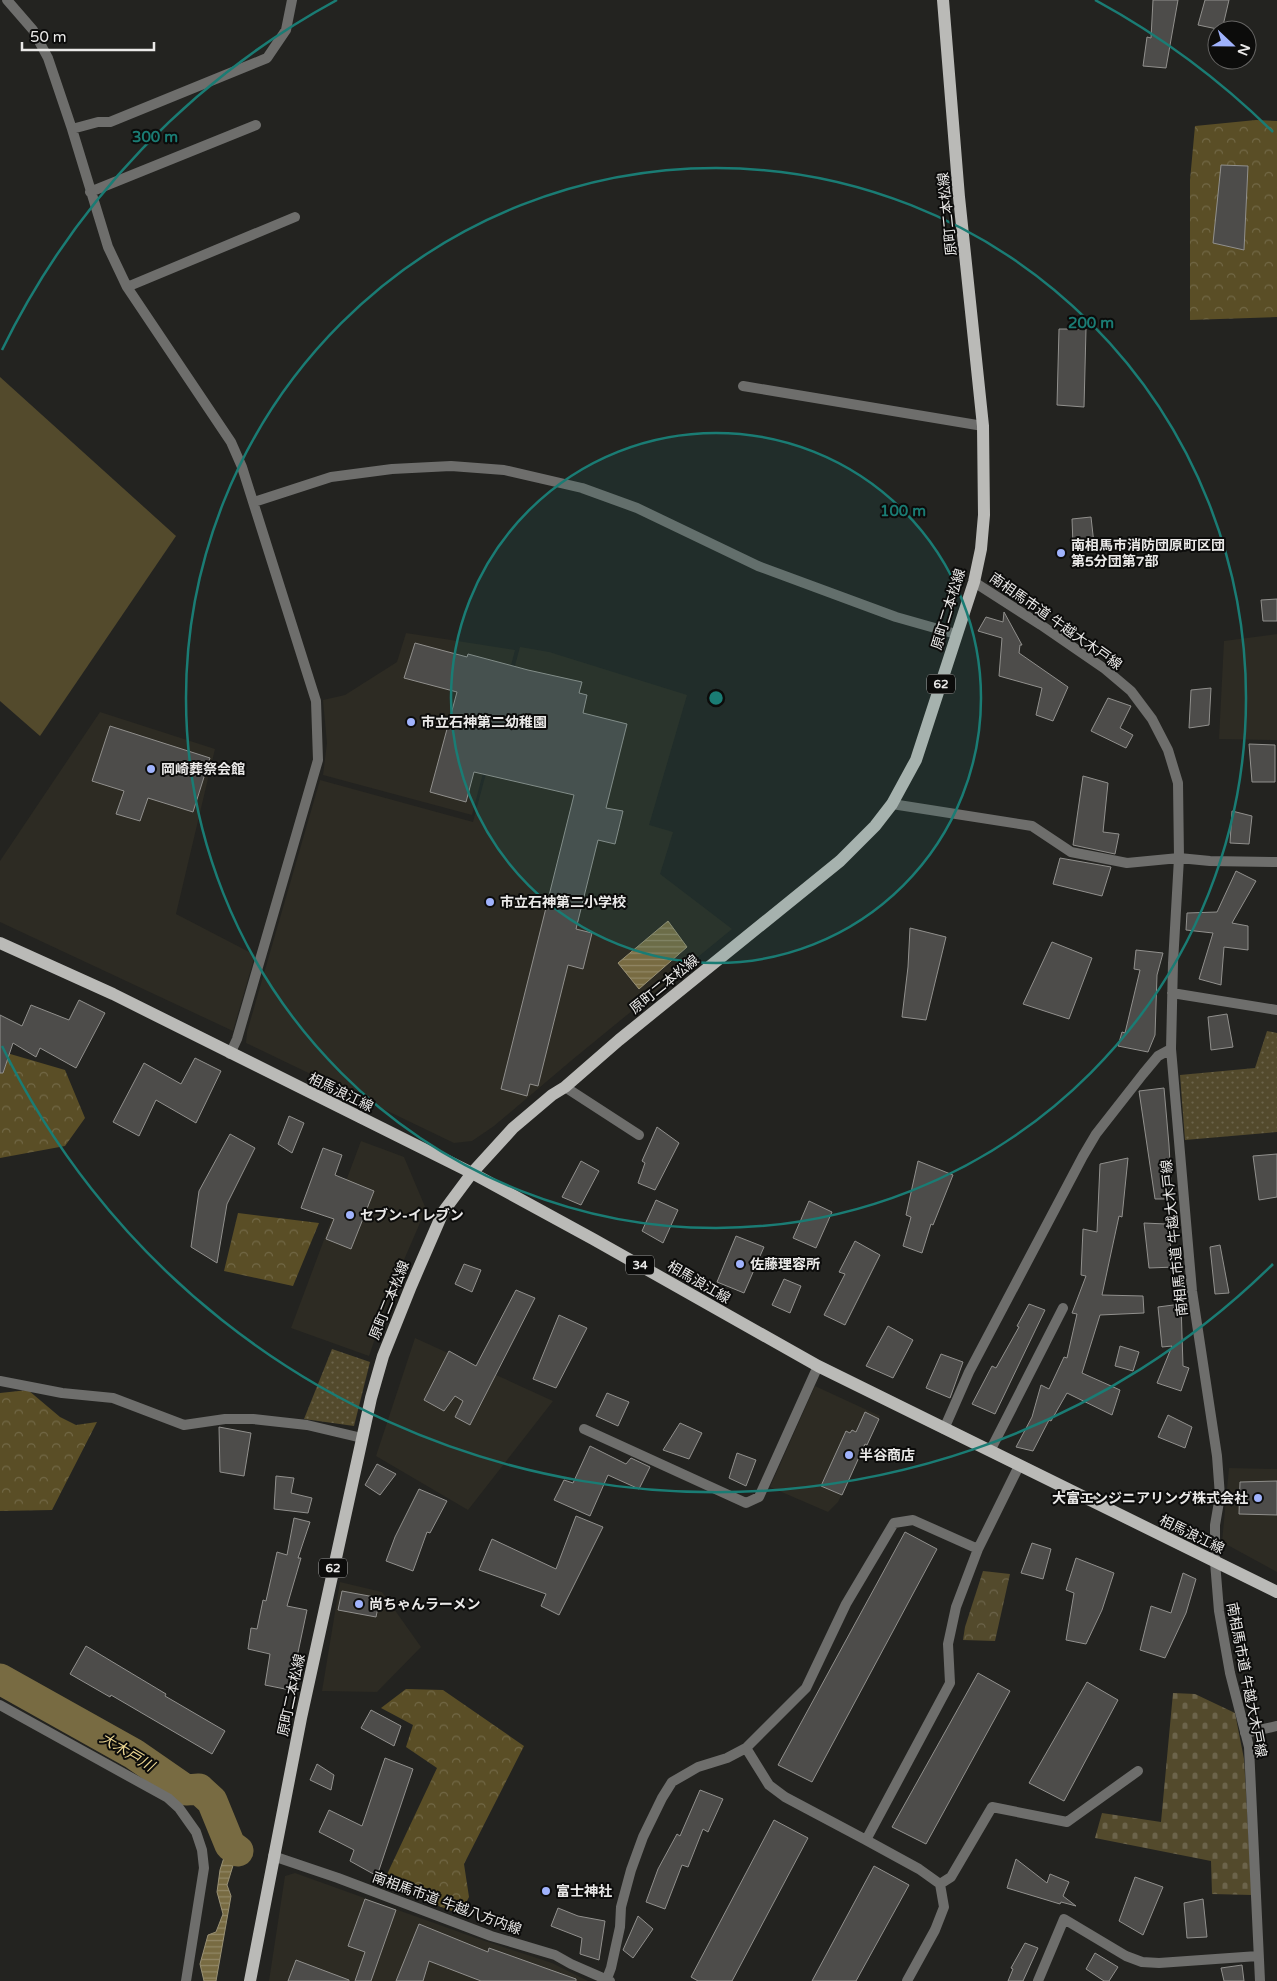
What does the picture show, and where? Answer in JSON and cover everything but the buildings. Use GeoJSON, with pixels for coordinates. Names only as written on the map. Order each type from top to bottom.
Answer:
{"type":"FeatureCollection","features":[{"type":"Feature","properties":{"kind":"main road","name":"原町二本松線"},"geometry":{"type":"LineString","coordinates":[[250,1981],[273,1856],[362,1438],[383,1356],[410,1286],[444,1212],[472,1174],[513,1128],[552,1095],[565,1088],[618,1040],[840,861],[875,826],[892,804],[916,760],[974,582],[981,549],[984,514],[983,426],[959,197],[943,0]]}},
{"type":"Feature","properties":{"kind":"main road","name":"相馬浪江線"},"geometry":{"type":"LineString","coordinates":[[0,943],[113,994],[472,1174],[593,1239],[818,1366],[1277,1592]]}},
{"type":"Feature","properties":{"kind":"street"},"geometry":{"type":"LineString","coordinates":[[8,0],[32,30],[48,58],[108,247],[127,287],[231,442],[242,467],[316,701],[318,760],[230,1054]]}},
{"type":"Feature","properties":{"kind":"street"},"geometry":{"type":"LineString","coordinates":[[72,130],[98,122],[110,122],[267,58],[286,30],[292,0]]}},
{"type":"Feature","properties":{"kind":"street"},"geometry":{"type":"LineString","coordinates":[[90,192],[256,125]]}},
{"type":"Feature","properties":{"kind":"street"},"geometry":{"type":"LineString","coordinates":[[127,287],[295,217]]}},
{"type":"Feature","properties":{"kind":"street"},"geometry":{"type":"LineString","coordinates":[[743,386],[983,426]]}},
{"type":"Feature","properties":{"kind":"street"},"geometry":{"type":"LineString","coordinates":[[254,502],[331,477],[392,469],[451,466],[504,470],[582,488],[637,508],[767,570],[896,617],[956,634]]}},
{"type":"Feature","properties":{"kind":"street","name":"南相馬市道 牛越大木戸線"},"geometry":{"type":"LineString","coordinates":[[974,582],[1105,669],[1131,692],[1152,719],[1168,750],[1178,783],[1179,858],[1170,1048],[1192,1290],[1218,1456],[1220,1496],[1215,1525],[1214,1562],[1219,1611],[1230,1673],[1249,1748],[1260,1981]]}},
{"type":"Feature","properties":{"kind":"street"},"geometry":{"type":"LineString","coordinates":[[892,804],[1032,826],[1071,852],[1127,863],[1179,858],[1210,861],[1277,862]]}},
{"type":"Feature","properties":{"kind":"street"},"geometry":{"type":"LineString","coordinates":[[1172,993],[1277,1010]]}},
{"type":"Feature","properties":{"kind":"street"},"geometry":{"type":"LineString","coordinates":[[944,1429],[969,1372],[1096,1134],[1158,1056],[1170,1048]]}},
{"type":"Feature","properties":{"kind":"street"},"geometry":{"type":"LineString","coordinates":[[565,1088],[639,1134]]}},
{"type":"Feature","properties":{"kind":"street"},"geometry":{"type":"LineString","coordinates":[[990,1451],[1063,1308]]}},
{"type":"Feature","properties":{"kind":"street"},"geometry":{"type":"LineString","coordinates":[[584,1429],[746,1503],[759,1497],[818,1366]]}},
{"type":"Feature","properties":{"kind":"street"},"geometry":{"type":"LineString","coordinates":[[0,1381],[62,1393],[113,1398],[184,1425],[225,1419],[253,1419],[307,1425],[362,1438]]}},
{"type":"Feature","properties":{"kind":"street"},"geometry":{"type":"LineString","coordinates":[[866,1840],[950,1684],[948,1644],[956,1607],[978,1549],[1019,1466]]}},
{"type":"Feature","properties":{"kind":"street"},"geometry":{"type":"LineString","coordinates":[[607,1981],[612,1968],[620,1927],[621,1907],[631,1870],[643,1837],[672,1782],[698,1767],[726,1758],[746,1748],[806,1688],[846,1604],[894,1523],[913,1520],[978,1549]]}},
{"type":"Feature","properties":{"kind":"street"},"geometry":{"type":"LineString","coordinates":[[0,1705],[154,1789],[179,1808],[191,1823],[200,1841],[204,1868],[186,1981]]}},
{"type":"Feature","properties":{"kind":"street"},"geometry":{"type":"LineString","coordinates":[[1244,1733],[1277,1726]]}},
{"type":"Feature","properties":{"kind":"street"},"geometry":{"type":"LineString","coordinates":[[746,1748],[769,1785],[785,1797],[919,1869],[940,1884],[944,1907],[935,1930],[907,1981]]}},
{"type":"Feature","properties":{"kind":"street"},"geometry":{"type":"LineString","coordinates":[[940,1884],[951,1877],[992,1807],[1067,1822],[1138,1771]]}},
{"type":"Feature","properties":{"kind":"street","name":"南相馬市道 牛越八方内線"},"geometry":{"type":"LineString","coordinates":[[273,1856],[338,1878],[491,1936],[555,1954],[571,1964],[607,1981]]}},
{"type":"Feature","properties":{"kind":"street"},"geometry":{"type":"LineString","coordinates":[[1038,1981],[1064,1919],[1126,1956],[1142,1962],[1159,1964],[1258,1956]]}},
{"type":"Feature","properties":{"kind":"shaded area","name":"市立石神第二幼稚園"},"geometry":{"type":"Polygon","coordinates":[[[406,633],[515,650],[472,815],[323,775],[327,743],[323,700],[345,695],[397,662],[406,633]]]}},
{"type":"Feature","properties":{"kind":"shaded area"},"geometry":{"type":"Polygon","coordinates":[[[1277,634],[1277,740],[1219,739],[1224,641],[1277,634]]]}},
{"type":"Feature","properties":{"kind":"shaded area","name":"市立石神第二小学校"},"geometry":{"type":"Polygon","coordinates":[[[520,647],[549,652],[687,695],[649,825],[673,832],[660,874],[732,929],[494,1126],[472,1141],[454,1143],[246,1043],[247,1032],[320,780],[473,822],[520,647]]]}},
{"type":"Feature","properties":{"kind":"shaded area"},"geometry":{"type":"Polygon","coordinates":[[[100,712],[215,749],[176,914],[255,955],[233,1031],[0,922],[0,861],[100,712]]]}},
{"type":"Feature","properties":{"kind":"shaded area"},"geometry":{"type":"Polygon","coordinates":[[[361,1141],[404,1157],[426,1209],[394,1283],[369,1356],[291,1328],[361,1141]]]}},
{"type":"Feature","properties":{"kind":"shaded area"},"geometry":{"type":"Polygon","coordinates":[[[415,1338],[553,1401],[468,1510],[376,1456],[415,1338]]]}},
{"type":"Feature","properties":{"kind":"shaded area"},"geometry":{"type":"Polygon","coordinates":[[[815,1386],[880,1416],[838,1502],[828,1512],[770,1487],[815,1386]]]}},
{"type":"Feature","properties":{"kind":"shaded area"},"geometry":{"type":"Polygon","coordinates":[[[1229,1468],[1277,1469],[1277,1572],[1222,1542],[1229,1468]]]}},
{"type":"Feature","properties":{"kind":"shaded area"},"geometry":{"type":"Polygon","coordinates":[[[340,1582],[382,1592],[421,1647],[377,1692],[322,1691],[340,1582]]]}},
{"type":"Feature","properties":{"kind":"shaded area"},"geometry":{"type":"Polygon","coordinates":[[[295,1873],[473,1937],[552,1963],[588,1981],[269,1981],[285,1876],[295,1873]]]}},
{"type":"Feature","properties":{"kind":"green space"},"geometry":{"type":"Polygon","coordinates":[[[1256,120],[1277,121],[1277,317],[1190,320],[1190,180],[1195,126],[1256,120]]]}},
{"type":"Feature","properties":{"kind":"green space"},"geometry":{"type":"Polygon","coordinates":[[[0,377],[176,536],[40,736],[0,701],[0,377]]]}},
{"type":"Feature","properties":{"kind":"green space"},"geometry":{"type":"Polygon","coordinates":[[[1267,1031],[1277,1033],[1277,1132],[1185,1140],[1180,1075],[1255,1068],[1267,1031]]]}},
{"type":"Feature","properties":{"kind":"green space"},"geometry":{"type":"Polygon","coordinates":[[[0,1051],[65,1070],[85,1118],[65,1146],[0,1158],[0,1051]]]}},
{"type":"Feature","properties":{"kind":"green space"},"geometry":{"type":"Polygon","coordinates":[[[238,1213],[319,1223],[293,1286],[224,1271],[238,1213]]]}},
{"type":"Feature","properties":{"kind":"green space"},"geometry":{"type":"Polygon","coordinates":[[[332,1349],[370,1362],[354,1426],[304,1419],[332,1349]]]}},
{"type":"Feature","properties":{"kind":"green space"},"geometry":{"type":"Polygon","coordinates":[[[28,1390],[60,1417],[76,1425],[97,1422],[52,1510],[0,1511],[0,1393],[28,1390]]]}},
{"type":"Feature","properties":{"kind":"green space"},"geometry":{"type":"Polygon","coordinates":[[[983,1571],[1010,1574],[995,1641],[963,1640],[965,1627],[983,1571]]]}},
{"type":"Feature","properties":{"kind":"green space"},"geometry":{"type":"Polygon","coordinates":[[[406,1689],[443,1690],[524,1746],[464,1864],[469,1897],[460,1914],[382,1885],[437,1768],[406,1747],[413,1725],[381,1708],[406,1689]]]}},
{"type":"Feature","properties":{"kind":"green space"},"geometry":{"type":"Polygon","coordinates":[[[1173,1693],[1195,1694],[1235,1713],[1244,1759],[1252,1895],[1212,1894],[1211,1861],[1095,1838],[1102,1813],[1161,1822],[1173,1693]]]}},
{"type":"Feature","properties":{"kind":"water"},"geometry":{"type":"Polygon","coordinates":[[[668,921],[687,947],[639,989],[618,963],[668,921]]]}},
{"type":"Feature","properties":{"kind":"water"},"geometry":{"type":"Polygon","coordinates":[[[0,1674],[57,1701],[97,1738],[118,1741],[189,1786],[201,1784],[220,1806],[235,1859],[227,1885],[231,1896],[216,1981],[204,1981],[200,1964],[208,1935],[216,1932],[223,1914],[217,1892],[220,1870],[227,1848],[204,1793],[184,1795],[150,1771],[0,1686],[0,1674]]]}},
{"type":"Feature","properties":{"kind":"waterway","name":"大木戸川"},"geometry":{"type":"LineString","coordinates":[[0,1679],[134,1754],[186,1790],[199,1789],[212,1801],[230,1845],[238,1851]]}},
{"type":"Feature","properties":{"kind":"place","name":"南相馬市消防団原町区団 第5分団第7部"},"geometry":{"type":"Point","coordinates":[1061,553]}},
{"type":"Feature","properties":{"kind":"place","name":"市立石神第二幼稚園"},"geometry":{"type":"Point","coordinates":[411,722]}},
{"type":"Feature","properties":{"kind":"place","name":"岡崎葬祭会館"},"geometry":{"type":"Point","coordinates":[151,769]}},
{"type":"Feature","properties":{"kind":"place","name":"市立石神第二小学校"},"geometry":{"type":"Point","coordinates":[490,902]}},
{"type":"Feature","properties":{"kind":"place","name":"セブン-イレブン"},"geometry":{"type":"Point","coordinates":[350,1215]}},
{"type":"Feature","properties":{"kind":"place","name":"佐藤理容所"},"geometry":{"type":"Point","coordinates":[740,1264]}},
{"type":"Feature","properties":{"kind":"place","name":"半谷商店"},"geometry":{"type":"Point","coordinates":[849,1455]}},
{"type":"Feature","properties":{"kind":"place","name":"大富エンジニアリング株式会社"},"geometry":{"type":"Point","coordinates":[1258,1498]}},
{"type":"Feature","properties":{"kind":"place","name":"尚ちゃんラーメン"},"geometry":{"type":"Point","coordinates":[359,1604]}},
{"type":"Feature","properties":{"kind":"place","name":"富士神社"},"geometry":{"type":"Point","coordinates":[546,1891]}}]}
